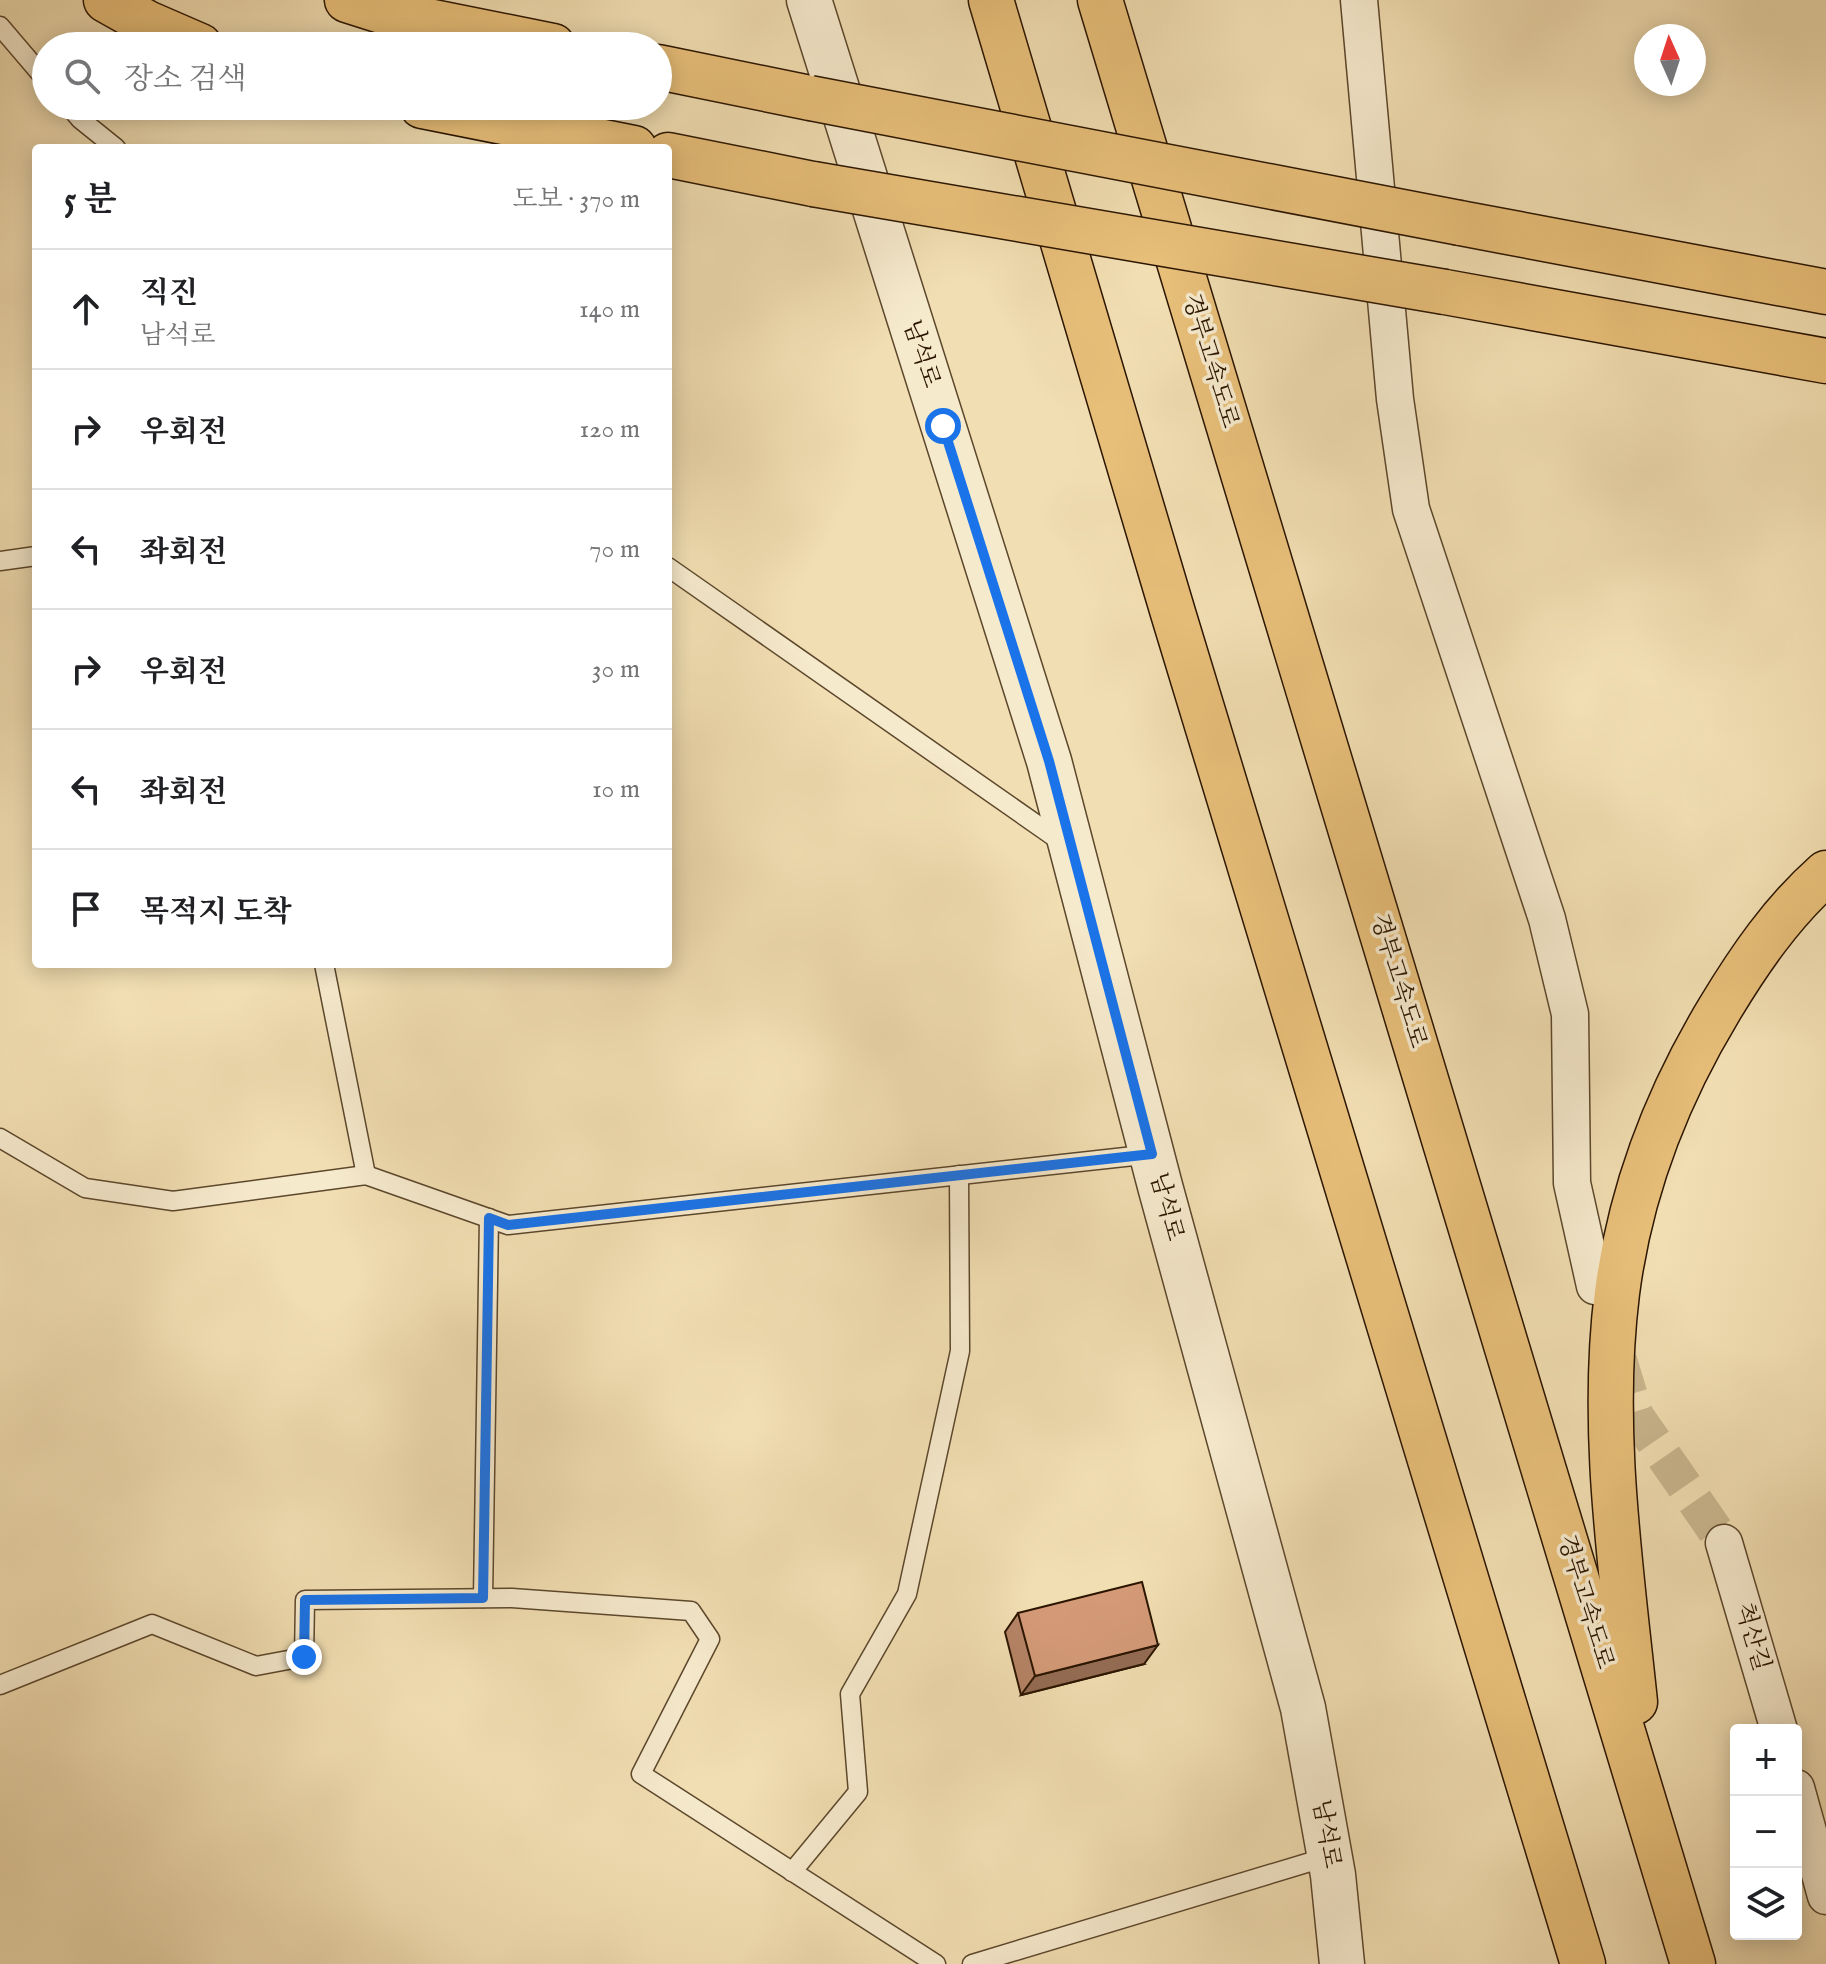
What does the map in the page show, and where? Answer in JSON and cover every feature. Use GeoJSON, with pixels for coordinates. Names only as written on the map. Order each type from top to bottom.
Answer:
{"type":"FeatureCollection","features":[{"type":"Feature","properties":{"kind":"highway"},"geometry":{"type":"LineString","coordinates":[[106,0],[168,32]]}},
{"type":"Feature","properties":{"kind":"highway"},"geometry":{"type":"LineString","coordinates":[[347,0],[388,13],[483,32]]}},
{"type":"Feature","properties":{"kind":"highway"},"geometry":{"type":"LineString","coordinates":[[991,0],[1173,613],[1583,1964]]}},
{"type":"Feature","properties":{"kind":"highway","name":"경부고속도로"},"geometry":{"type":"LineString","coordinates":[[1100,0],[1693,1964]]}},
{"type":"Feature","properties":{"kind":"highway"},"geometry":{"type":"LineString","coordinates":[[672,70],[1826,292]]}},
{"type":"Feature","properties":{"kind":"highway"},"geometry":{"type":"LineString","coordinates":[[493,120],[614,144]]}},
{"type":"Feature","properties":{"kind":"highway"},"geometry":{"type":"LineString","coordinates":[[672,156],[813,184],[1826,361]]}},
{"type":"Feature","properties":{"kind":"highway"},"geometry":{"type":"LineString","coordinates":[[1647,1808],[1614,1502],[1611,1387],[1620,1277],[1635,1200],[1667,1107],[1693,1056],[1751,956],[1808,889],[1826,873]]}},
{"type":"Feature","properties":{"kind":"street","name":"남석로"},"geometry":{"type":"LineString","coordinates":[[809,0],[1049,761],[1303,1708],[1330,1856],[1342,1964]]}},
{"type":"Feature","properties":{"kind":"street"},"geometry":{"type":"LineString","coordinates":[[1359,0],[1395,399],[1411,509],[1547,919],[1570,1014],[1572,1183],[1595,1286]]}},
{"type":"Feature","properties":{"kind":"street","name":"척산길"},"geometry":{"type":"LineString","coordinates":[[1724,1543],[1777,1724]]}},
{"type":"Feature","properties":{"kind":"street"},"geometry":{"type":"LineString","coordinates":[[1798,1796],[1826,1896]]}},
{"type":"Feature","properties":{"kind":"lane"},"geometry":{"type":"LineString","coordinates":[[0,26],[32,64]]}},
{"type":"Feature","properties":{"kind":"lane"},"geometry":{"type":"LineString","coordinates":[[81,120],[111,144]]}},
{"type":"Feature","properties":{"kind":"lane"},"geometry":{"type":"LineString","coordinates":[[0,561],[32,557]]}},
{"type":"Feature","properties":{"kind":"lane"},"geometry":{"type":"LineString","coordinates":[[672,570],[1072,849]]}},
{"type":"Feature","properties":{"kind":"lane"},"geometry":{"type":"LineString","coordinates":[[325,968],[366,1175]]}},
{"type":"Feature","properties":{"kind":"lane"},"geometry":{"type":"LineString","coordinates":[[0,1138],[85,1188],[173,1201],[366,1175],[508,1225],[1152,1154]]}},
{"type":"Feature","properties":{"kind":"lane"},"geometry":{"type":"LineString","coordinates":[[792,1872],[858,1792],[850,1694],[907,1594],[960,1351],[959,1175]]}},
{"type":"Feature","properties":{"kind":"lane"},"geometry":{"type":"LineString","coordinates":[[483,1598],[489,1218]]}},
{"type":"Feature","properties":{"kind":"lane"},"geometry":{"type":"LineString","coordinates":[[0,1685],[152,1624],[256,1666],[304,1657],[305,1600],[483,1598],[691,1611],[710,1639],[641,1774],[936,1964]]}},
{"type":"Feature","properties":{"kind":"lane"},"geometry":{"type":"LineString","coordinates":[[972,1964],[1330,1856]]}},
{"type":"Feature","properties":{"kind":"building"},"geometry":{"type":"Polygon","coordinates":[[[1142,1582],[1158,1645],[1035,1676],[1018,1613],[1142,1582]]]}},
{"type":"Feature","properties":{"kind":"tunnel"},"geometry":{"type":"LineString","coordinates":[[1619,1360],[1636,1416],[1724,1543]]}},
{"type":"Feature","properties":{"kind":"route"},"geometry":{"type":"LineString","coordinates":[[304,1657],[305,1600],[483,1598],[489,1218],[508,1225],[1152,1154],[1049,761],[943,426]]}}]}
